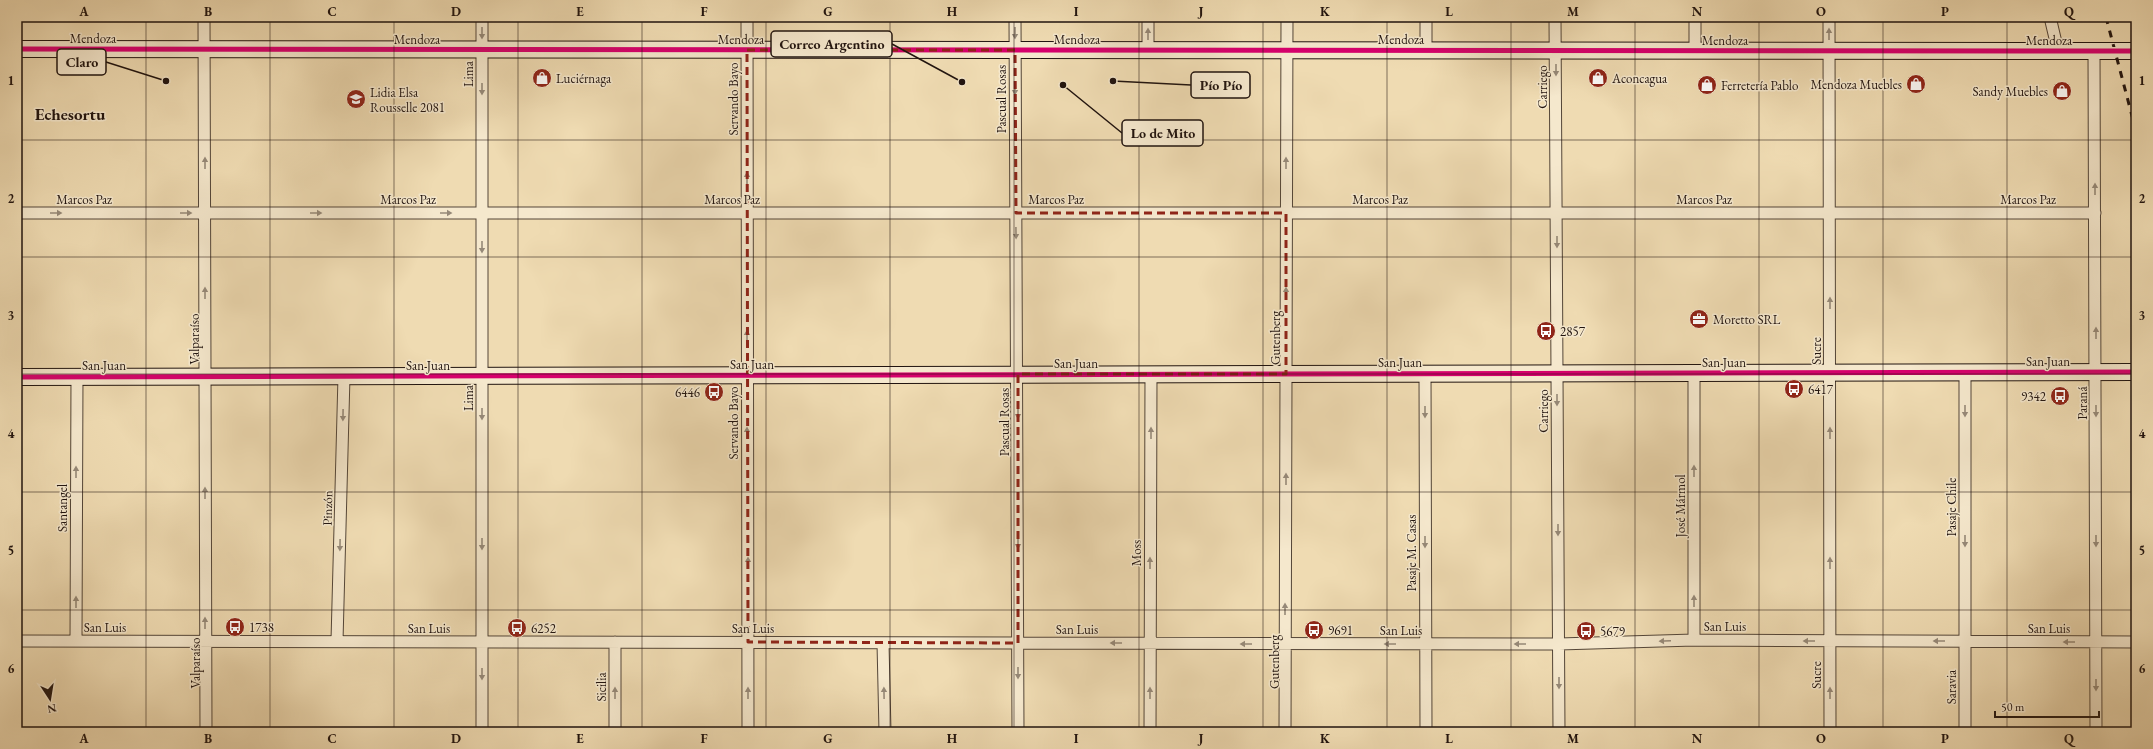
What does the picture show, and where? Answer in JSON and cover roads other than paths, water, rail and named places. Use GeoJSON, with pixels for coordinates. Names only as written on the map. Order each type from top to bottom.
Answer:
{"type":"FeatureCollection","features":[{"type":"Feature","properties":{"kind":"main road","name":"Mendoza"},"geometry":{"type":"LineString","coordinates":[[17,49],[2136,51]]}},
{"type":"Feature","properties":{"kind":"main road","name":"San Juan"},"geometry":{"type":"LineString","coordinates":[[17,376],[2136,372]]}},
{"type":"Feature","properties":{"kind":"street","name":"Valparaíso"},"geometry":{"type":"LineString","coordinates":[[204,17],[206,732]]}},
{"type":"Feature","properties":{"kind":"street","name":"Lima"},"geometry":{"type":"LineString","coordinates":[[482,17],[482,732]]}},
{"type":"Feature","properties":{"kind":"street","name":"Servando Bayo"},"geometry":{"type":"LineString","coordinates":[[747,17],[748,732]]}},
{"type":"Feature","properties":{"kind":"street","name":"Pascual Rosas"},"geometry":{"type":"LineString","coordinates":[[1015,17],[1018,374],[1018,732]]}},
{"type":"Feature","properties":{"kind":"street"},"geometry":{"type":"LineString","coordinates":[[1148,17],[1148,50]]}},
{"type":"Feature","properties":{"kind":"street","name":"Gutenberg"},"geometry":{"type":"LineString","coordinates":[[1285,732],[1287,17]]}},
{"type":"Feature","properties":{"kind":"street"},"geometry":{"type":"LineString","coordinates":[[1426,17],[1426,50]]}},
{"type":"Feature","properties":{"kind":"street","name":"Carriego"},"geometry":{"type":"LineString","coordinates":[[1555,17],[1559,732]]}},
{"type":"Feature","properties":{"kind":"street"},"geometry":{"type":"LineString","coordinates":[[1694,51],[1695,17]]}},
{"type":"Feature","properties":{"kind":"street","name":"Sucre"},"geometry":{"type":"LineString","coordinates":[[1829,17],[1830,732]]}},
{"type":"Feature","properties":{"kind":"street"},"geometry":{"type":"LineString","coordinates":[[2050,17],[2058,51]]}},
{"type":"Feature","properties":{"kind":"street","name":"Paraná"},"geometry":{"type":"LineString","coordinates":[[2094,51],[2096,732]]}},
{"type":"Feature","properties":{"kind":"street","name":"Marcos Paz"},"geometry":{"type":"LineString","coordinates":[[17,213],[2095,213]]}},
{"type":"Feature","properties":{"kind":"street","name":"Pasaje Chile"},"geometry":{"type":"LineString","coordinates":[[1965,372],[1965,641]]}},
{"type":"Feature","properties":{"kind":"street","name":"Pasaje M. Casas"},"geometry":{"type":"LineString","coordinates":[[1425,373],[1426,732]]}},
{"type":"Feature","properties":{"kind":"street","name":"José Mármol"},"geometry":{"type":"LineString","coordinates":[[1694,373],[1694,640]]}},
{"type":"Feature","properties":{"kind":"street","name":"Moss"},"geometry":{"type":"LineString","coordinates":[[1150,732],[1151,374]]}},
{"type":"Feature","properties":{"kind":"street","name":"Santangel"},"geometry":{"type":"LineString","coordinates":[[76,641],[77,376]]}},
{"type":"Feature","properties":{"kind":"street","name":"Pinzón"},"geometry":{"type":"LineString","coordinates":[[337,641],[344,376]]}},
{"type":"Feature","properties":{"kind":"street","name":"San Luis"},"geometry":{"type":"LineString","coordinates":[[17,641],[1150,644],[1559,644],[1694,640],[2136,642]]}},
{"type":"Feature","properties":{"kind":"street","name":"Saravia"},"geometry":{"type":"LineString","coordinates":[[1965,641],[1965,732]]}},
{"type":"Feature","properties":{"kind":"street","name":"Sicilia"},"geometry":{"type":"LineString","coordinates":[[615,642],[616,732]]}},
{"type":"Feature","properties":{"kind":"street"},"geometry":{"type":"LineString","coordinates":[[883,643],[884,732]]}},
{"type":"Feature","properties":{"kind":"railway"},"geometry":{"type":"LineString","coordinates":[[2106,17],[2136,131]]}},
{"type":"Feature","properties":{"kind":"place","name":"Luciérnaga"},"geometry":{"type":"Point","coordinates":[542,78]}},
{"type":"Feature","properties":{"kind":"place","name":"Aconcagua"},"geometry":{"type":"Point","coordinates":[1598,78]}},
{"type":"Feature","properties":{"kind":"place","name":"Claro"},"geometry":{"type":"Point","coordinates":[166,81]}},
{"type":"Feature","properties":{"kind":"place","name":"Pío Pío"},"geometry":{"type":"Point","coordinates":[1113,81]}},
{"type":"Feature","properties":{"kind":"place","name":"Correo Argentino"},"geometry":{"type":"Point","coordinates":[962,82]}},
{"type":"Feature","properties":{"kind":"place","name":"Mendoza Muebles"},"geometry":{"type":"Point","coordinates":[1916,84]}},
{"type":"Feature","properties":{"kind":"place","name":"Lo de Mito"},"geometry":{"type":"Point","coordinates":[1063,85]}},
{"type":"Feature","properties":{"kind":"place","name":"Ferretería Pablo"},"geometry":{"type":"Point","coordinates":[1707,85]}},
{"type":"Feature","properties":{"kind":"place","name":"Sandy Muebles"},"geometry":{"type":"Point","coordinates":[2062,91]}},
{"type":"Feature","properties":{"kind":"place","name":"Lidia Elsa Rousselle 2081"},"geometry":{"type":"Point","coordinates":[356,99]}},
{"type":"Feature","properties":{"kind":"place","name":"Moretto SRL"},"geometry":{"type":"Point","coordinates":[1699,319]}},
{"type":"Feature","properties":{"kind":"place","name":"2857"},"geometry":{"type":"Point","coordinates":[1546,331]}},
{"type":"Feature","properties":{"kind":"place","name":"6417"},"geometry":{"type":"Point","coordinates":[1794,389]}},
{"type":"Feature","properties":{"kind":"place","name":"6446"},"geometry":{"type":"Point","coordinates":[714,392]}},
{"type":"Feature","properties":{"kind":"place","name":"9342"},"geometry":{"type":"Point","coordinates":[2060,396]}},
{"type":"Feature","properties":{"kind":"place","name":"1738"},"geometry":{"type":"Point","coordinates":[235,627]}},
{"type":"Feature","properties":{"kind":"place","name":"6252"},"geometry":{"type":"Point","coordinates":[517,628]}},
{"type":"Feature","properties":{"kind":"place","name":"9691"},"geometry":{"type":"Point","coordinates":[1314,630]}},
{"type":"Feature","properties":{"kind":"place","name":"5679"},"geometry":{"type":"Point","coordinates":[1586,631]}},
{"type":"Feature","properties":{"kind":"district","name":"Echesortu"},"geometry":{"type":"Point","coordinates":[70,114]}}]}
